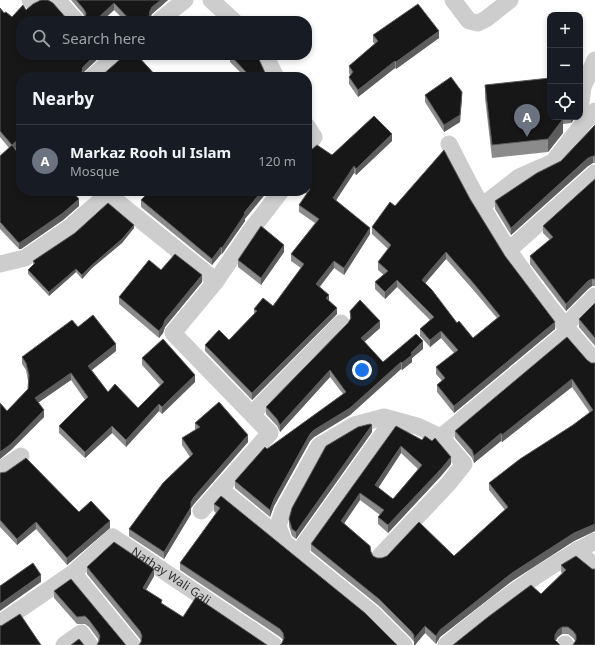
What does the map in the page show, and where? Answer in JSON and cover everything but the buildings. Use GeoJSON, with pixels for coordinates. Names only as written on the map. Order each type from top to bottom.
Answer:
{"type":"FeatureCollection","features":[{"type":"Feature","properties":{"kind":"street"},"geometry":{"type":"LineString","coordinates":[[30,0],[34,0]]}},
{"type":"Feature","properties":{"kind":"street"},"geometry":{"type":"LineString","coordinates":[[55,0],[59,2],[72,16]]}},
{"type":"Feature","properties":{"kind":"street"},"geometry":{"type":"LineString","coordinates":[[166,16],[185,0]]}},
{"type":"Feature","properties":{"kind":"street"},"geometry":{"type":"LineString","coordinates":[[211,0],[229,16]]}},
{"type":"Feature","properties":{"kind":"street"},"geometry":{"type":"LineString","coordinates":[[453,0],[468,21],[478,23],[486,19],[510,0]]}},
{"type":"Feature","properties":{"kind":"street"},"geometry":{"type":"LineString","coordinates":[[97,72],[110,60]]}},
{"type":"Feature","properties":{"kind":"street"},"geometry":{"type":"LineString","coordinates":[[267,60],[273,72]]}},
{"type":"Feature","properties":{"kind":"street"},"geometry":{"type":"LineString","coordinates":[[583,87],[595,60]]}},
{"type":"Feature","properties":{"kind":"street"},"geometry":{"type":"LineString","coordinates":[[583,114],[595,111]]}},
{"type":"Feature","properties":{"kind":"street"},"geometry":{"type":"LineString","coordinates":[[482,206],[519,178],[553,162],[578,120]]}},
{"type":"Feature","properties":{"kind":"street"},"geometry":{"type":"LineString","coordinates":[[449,144],[482,206],[521,268],[566,328],[595,361]]}},
{"type":"Feature","properties":{"kind":"street"},"geometry":{"type":"LineString","coordinates":[[509,250],[595,173]]}},
{"type":"Feature","properties":{"kind":"street"},"geometry":{"type":"LineString","coordinates":[[0,264],[25,258],[69,228],[104,196]]}},
{"type":"Feature","properties":{"kind":"street"},"geometry":{"type":"LineString","coordinates":[[111,196],[216,281]]}},
{"type":"Feature","properties":{"kind":"street"},"geometry":{"type":"LineString","coordinates":[[201,511],[270,433],[173,333],[216,281],[251,230],[277,196]]}},
{"type":"Feature","properties":{"kind":"street"},"geometry":{"type":"LineString","coordinates":[[441,437],[566,328],[595,296]]}},
{"type":"Feature","properties":{"kind":"street"},"geometry":{"type":"LineString","coordinates":[[252,414],[341,323]]}},
{"type":"Feature","properties":{"kind":"street"},"geometry":{"type":"LineString","coordinates":[[284,542],[278,526],[283,511],[320,446],[354,425],[384,417],[417,426],[441,437],[464,464],[449,484],[380,556]]}},
{"type":"Feature","properties":{"kind":"street"},"geometry":{"type":"LineString","coordinates":[[298,553],[393,420]]}},
{"type":"Feature","properties":{"kind":"street"},"geometry":{"type":"LineString","coordinates":[[0,470],[21,456]]}},
{"type":"Feature","properties":{"kind":"street"},"geometry":{"type":"LineString","coordinates":[[220,489],[372,613],[404,645]]}},
{"type":"Feature","properties":{"kind":"street","name":"Nathay Wali Gali"},"geometry":{"type":"LineString","coordinates":[[73,573],[113,537],[274,645]]}},
{"type":"Feature","properties":{"kind":"street"},"geometry":{"type":"LineString","coordinates":[[446,645],[508,596],[577,550],[595,541]]}},
{"type":"Feature","properties":{"kind":"street"},"geometry":{"type":"LineString","coordinates":[[577,550],[595,567]]}},
{"type":"Feature","properties":{"kind":"street"},"geometry":{"type":"LineString","coordinates":[[0,623],[73,573],[132,645]]}},
{"type":"Feature","properties":{"kind":"street"},"geometry":{"type":"LineString","coordinates":[[64,645],[81,633],[90,645]]}},
{"type":"Feature","properties":{"kind":"place","name":"Markaz Rooh ul Islam"},"geometry":{"type":"Point","coordinates":[527,137]}}]}
